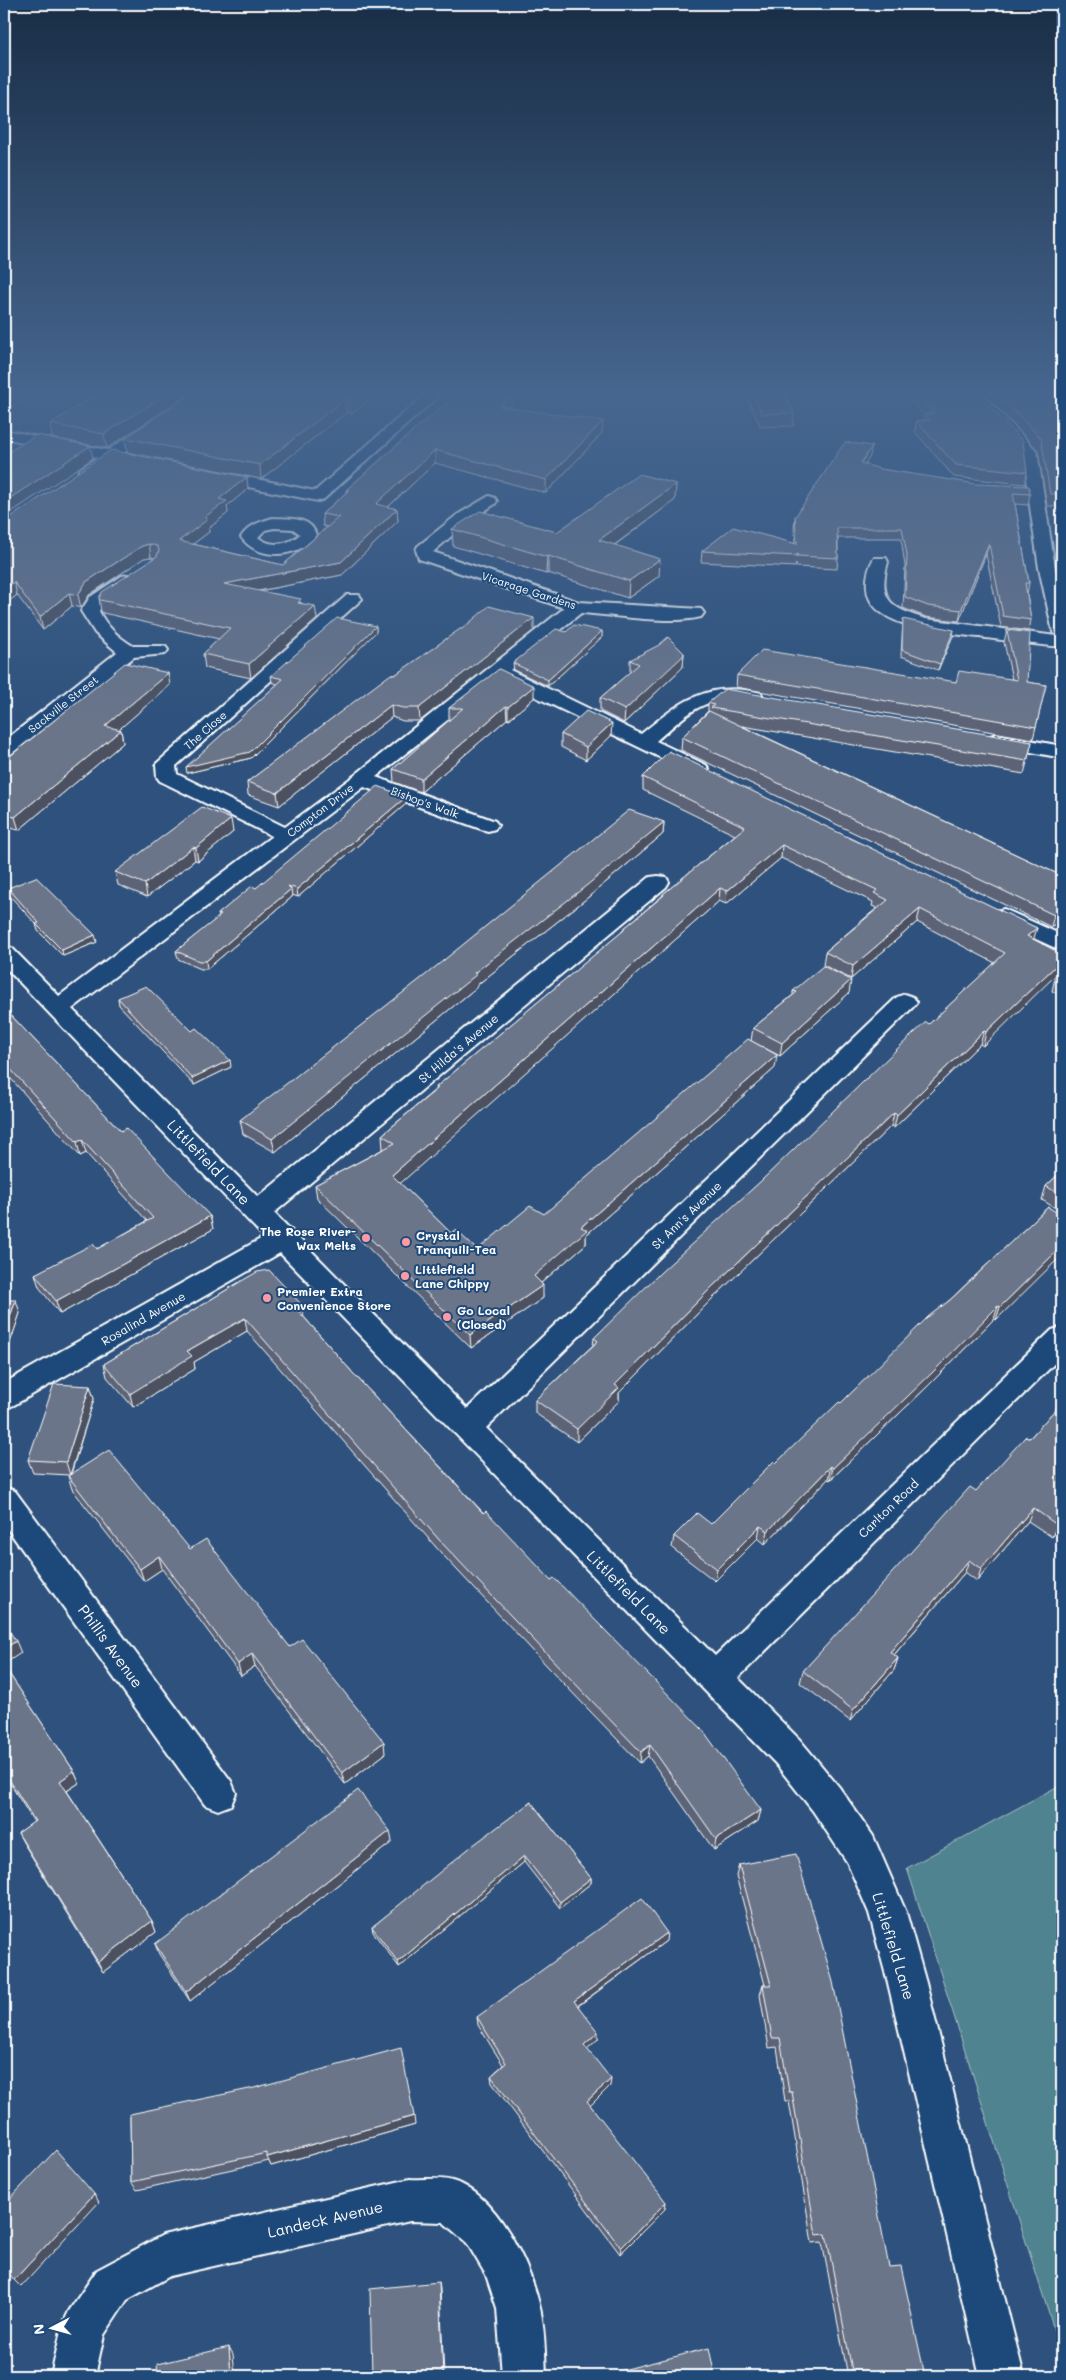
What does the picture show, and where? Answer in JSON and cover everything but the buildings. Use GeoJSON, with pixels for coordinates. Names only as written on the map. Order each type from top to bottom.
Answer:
{"type":"FeatureCollection","features":[{"type":"Feature","properties":{"kind":"street"},"geometry":{"type":"LineString","coordinates":[[290,523],[310,504]]}},
{"type":"Feature","properties":{"kind":"street","name":"Vicarage Gardens"},"geometry":{"type":"LineString","coordinates":[[484,504],[463,518],[424,550],[425,555],[577,607],[659,613],[695,613]]}},
{"type":"Feature","properties":{"kind":"street"},"geometry":{"type":"LineString","coordinates":[[1038,504],[1055,568],[1062,632]]}},
{"type":"Feature","properties":{"kind":"street"},"geometry":{"type":"LineString","coordinates":[[880,562],[874,586],[877,596],[885,608],[901,617],[923,624],[1062,642]]}},
{"type":"Feature","properties":{"kind":"street"},"geometry":{"type":"LineString","coordinates":[[143,569],[96,601],[90,611],[94,621],[119,646],[125,655],[159,650]]}},
{"type":"Feature","properties":{"kind":"street","name":"The Close"},"geometry":{"type":"LineString","coordinates":[[286,835],[167,777],[166,764],[353,599]]}},
{"type":"Feature","properties":{"kind":"street","name":"Compton Drive"},"geometry":{"type":"LineString","coordinates":[[58,1008],[362,779],[577,607]]}},
{"type":"Feature","properties":{"kind":"street","name":"Sackville Street"},"geometry":{"type":"LineString","coordinates":[[4,750],[125,655]]}},
{"type":"Feature","properties":{"kind":"street"},"geometry":{"type":"LineString","coordinates":[[498,671],[715,777]]}},
{"type":"Feature","properties":{"kind":"street"},"geometry":{"type":"LineString","coordinates":[[643,742],[700,698],[724,693],[768,699]]}},
{"type":"Feature","properties":{"kind":"street"},"geometry":{"type":"LineString","coordinates":[[984,738],[1062,752]]}},
{"type":"Feature","properties":{"kind":"street","name":"Bishop's Walk"},"geometry":{"type":"LineString","coordinates":[[362,779],[488,825]]}},
{"type":"Feature","properties":{"kind":"street","name":"St Hilda's Avenue"},"geometry":{"type":"LineString","coordinates":[[258,1212],[658,882]]}},
{"type":"Feature","properties":{"kind":"street"},"geometry":{"type":"LineString","coordinates":[[991,910],[1062,944]]}},
{"type":"Feature","properties":{"kind":"street","name":"Littlefield Lane"},"geometry":{"type":"LineString","coordinates":[[4,952],[466,1428],[788,1752],[826,1799],[860,1849],[887,1912],[909,1993],[1002,2376]]}},
{"type":"Feature","properties":{"kind":"street","name":"St Ann's Avenue"},"geometry":{"type":"LineString","coordinates":[[466,1428],[905,1002]]}},
{"type":"Feature","properties":{"kind":"street","name":"Rosalind Avenue"},"geometry":{"type":"LineString","coordinates":[[4,1397],[282,1239]]}},
{"type":"Feature","properties":{"kind":"street","name":"Carlton Road"},"geometry":{"type":"LineString","coordinates":[[714,1678],[1062,1338]]}},
{"type":"Feature","properties":{"kind":"street","name":"Phillis Avenue"},"geometry":{"type":"LineString","coordinates":[[4,1500],[218,1793]]}},
{"type":"Feature","properties":{"kind":"street","name":"Landeck Avenue"},"geometry":{"type":"LineString","coordinates":[[73,2376],[84,2326],[112,2285],[164,2256],[410,2200],[451,2201],[482,2228],[504,2264],[519,2308],[524,2376]]}},
{"type":"Feature","properties":{"kind":"green space"},"geometry":{"type":"Polygon","coordinates":[[[1062,1784],[1062,2355],[907,1868],[1062,1784]]]}},
{"type":"Feature","properties":{"kind":"place","name":"The Rose River- Wax Melts"},"geometry":{"type":"Point","coordinates":[366,1238]}},
{"type":"Feature","properties":{"kind":"place","name":"Crystal Tranquili-Tea"},"geometry":{"type":"Point","coordinates":[406,1242]}},
{"type":"Feature","properties":{"kind":"place","name":"Littlefield Lane Chippy"},"geometry":{"type":"Point","coordinates":[405,1276]}},
{"type":"Feature","properties":{"kind":"place","name":"Premier Extra Convenience Store"},"geometry":{"type":"Point","coordinates":[267,1298]}},
{"type":"Feature","properties":{"kind":"place","name":"Go Local (Closed)"},"geometry":{"type":"Point","coordinates":[447,1317]}}]}
